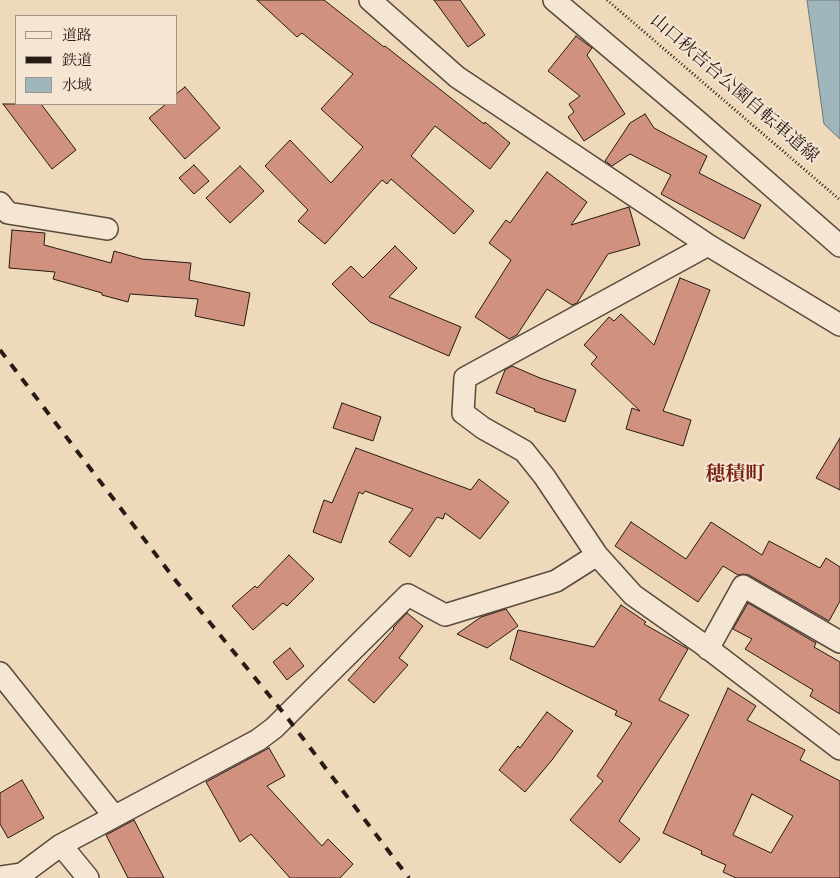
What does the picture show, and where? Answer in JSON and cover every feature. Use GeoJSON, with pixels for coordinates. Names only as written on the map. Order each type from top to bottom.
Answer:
{"type":"FeatureCollection","features":[{"type":"Feature","properties":{"kind":"street"},"geometry":{"type":"LineString","coordinates":[[370,0],[457,77],[708,245],[840,324]]}},
{"type":"Feature","properties":{"kind":"street"},"geometry":{"type":"LineString","coordinates":[[554,0],[696,120],[840,246]]}},
{"type":"Feature","properties":{"kind":"street"},"geometry":{"type":"LineString","coordinates":[[0,203],[8,213],[107,229]]}},
{"type":"Feature","properties":{"kind":"street"},"geometry":{"type":"LineString","coordinates":[[708,245],[464,378],[463,413],[483,428],[524,451],[544,476],[597,555],[632,595],[708,649],[840,750]]}},
{"type":"Feature","properties":{"kind":"street"},"geometry":{"type":"LineString","coordinates":[[0,877],[22,874],[61,845],[258,740],[274,728],[408,595],[445,615],[556,581],[597,555]]}},
{"type":"Feature","properties":{"kind":"street"},"geometry":{"type":"LineString","coordinates":[[708,649],[744,586],[840,642]]}},
{"type":"Feature","properties":{"kind":"street"},"geometry":{"type":"LineString","coordinates":[[0,673],[114,816]]}},
{"type":"Feature","properties":{"kind":"street"},"geometry":{"type":"LineString","coordinates":[[61,845],[88,878]]}},
{"type":"Feature","properties":{"kind":"path","name":"山口秋吉台公園自転車道線"},"geometry":{"type":"LineString","coordinates":[[607,0],[840,200]]}},
{"type":"Feature","properties":{"kind":"water"},"geometry":{"type":"Polygon","coordinates":[[[807,0],[840,0],[840,139],[824,124],[807,0]]]}},
{"type":"Feature","properties":{"kind":"building"},"geometry":{"type":"Polygon","coordinates":[[[257,0],[324,0],[510,143],[490,169],[435,126],[411,156],[474,211],[454,234],[391,179],[387,184],[382,180],[325,244],[298,221],[308,210],[265,166],[290,140],[331,183],[363,147],[321,109],[353,74],[302,33],[297,37],[257,0]]]}},
{"type":"Feature","properties":{"kind":"building"},"geometry":{"type":"Polygon","coordinates":[[[434,0],[460,0],[485,35],[468,47],[434,0]]]}},
{"type":"Feature","properties":{"kind":"building"},"geometry":{"type":"Polygon","coordinates":[[[576,36],[592,48],[587,55],[625,114],[584,141],[568,117],[574,112],[569,104],[580,96],[548,71],[576,36]]]}},
{"type":"Feature","properties":{"kind":"building"},"geometry":{"type":"Polygon","coordinates":[[[185,87],[220,128],[185,159],[149,118],[165,105],[178,105],[178,92],[185,87]]]}},
{"type":"Feature","properties":{"kind":"building"},"geometry":{"type":"Polygon","coordinates":[[[3,104],[42,105],[76,150],[52,169],[3,104]]]}},
{"type":"Feature","properties":{"kind":"building"},"geometry":{"type":"Polygon","coordinates":[[[645,114],[654,128],[707,156],[699,173],[761,205],[744,239],[661,194],[671,175],[630,154],[612,166],[605,161],[630,123],[645,114]]]}},
{"type":"Feature","properties":{"kind":"building"},"geometry":{"type":"Polygon","coordinates":[[[194,165],[209,181],[194,194],[179,178],[194,165]]]}},
{"type":"Feature","properties":{"kind":"building"},"geometry":{"type":"Polygon","coordinates":[[[240,166],[264,191],[230,223],[206,198],[240,166]]]}},
{"type":"Feature","properties":{"kind":"building"},"geometry":{"type":"Polygon","coordinates":[[[547,172],[587,202],[571,225],[629,207],[640,245],[608,254],[577,303],[572,305],[547,289],[517,335],[509,339],[475,317],[511,260],[489,243],[506,220],[510,223],[547,172]]]}},
{"type":"Feature","properties":{"kind":"building"},"geometry":{"type":"Polygon","coordinates":[[[12,230],[45,233],[44,245],[111,263],[114,251],[142,259],[191,263],[189,280],[250,293],[244,326],[195,316],[198,299],[130,294],[128,302],[53,279],[55,272],[9,268],[12,230]]]}},
{"type":"Feature","properties":{"kind":"building"},"geometry":{"type":"Polygon","coordinates":[[[395,246],[417,268],[389,297],[461,327],[449,356],[370,322],[332,284],[351,266],[363,278],[395,246]]]}},
{"type":"Feature","properties":{"kind":"building"},"geometry":{"type":"Polygon","coordinates":[[[680,278],[710,290],[663,411],[691,420],[683,446],[626,429],[632,408],[640,411],[591,364],[597,357],[584,345],[609,317],[614,321],[621,314],[654,345],[680,278]]]}},
{"type":"Feature","properties":{"kind":"building"},"geometry":{"type":"Polygon","coordinates":[[[512,366],[576,390],[565,422],[534,411],[535,409],[496,393],[505,370],[512,366]]]}},
{"type":"Feature","properties":{"kind":"building"},"geometry":{"type":"Polygon","coordinates":[[[342,403],[381,417],[373,441],[333,428],[342,403]]]}},
{"type":"Feature","properties":{"kind":"building"},"geometry":{"type":"Polygon","coordinates":[[[840,438],[840,490],[816,478],[840,438]]]}},
{"type":"Feature","properties":{"kind":"building"},"geometry":{"type":"Polygon","coordinates":[[[356,448],[471,490],[479,479],[509,502],[480,539],[445,513],[443,519],[437,517],[410,557],[389,542],[413,509],[365,491],[363,494],[359,492],[341,543],[313,532],[324,500],[332,503],[356,448]]]}},
{"type":"Feature","properties":{"kind":"building"},"geometry":{"type":"Polygon","coordinates":[[[631,522],[686,559],[711,522],[762,555],[769,541],[820,568],[826,558],[840,567],[840,601],[829,621],[749,575],[738,575],[723,566],[698,602],[615,546],[631,522]]]}},
{"type":"Feature","properties":{"kind":"building"},"geometry":{"type":"Polygon","coordinates":[[[289,555],[314,579],[287,606],[283,603],[253,630],[232,606],[255,586],[257,588],[289,555]]]}},
{"type":"Feature","properties":{"kind":"building"},"geometry":{"type":"Polygon","coordinates":[[[748,603],[816,643],[814,647],[840,662],[840,714],[810,696],[813,690],[745,649],[752,639],[733,629],[748,603]]]}},
{"type":"Feature","properties":{"kind":"building"},"geometry":{"type":"Polygon","coordinates":[[[621,605],[646,622],[644,624],[688,649],[659,700],[689,715],[619,821],[640,839],[620,863],[570,820],[603,781],[597,776],[632,723],[615,715],[617,711],[510,659],[518,630],[594,647],[621,605]]]}},
{"type":"Feature","properties":{"kind":"building"},"geometry":{"type":"Polygon","coordinates":[[[506,609],[518,626],[487,648],[457,634],[481,617],[506,609]]]}},
{"type":"Feature","properties":{"kind":"building"},"geometry":{"type":"Polygon","coordinates":[[[407,613],[423,626],[399,658],[408,665],[374,703],[348,680],[407,613]]]}},
{"type":"Feature","properties":{"kind":"building"},"geometry":{"type":"Polygon","coordinates":[[[290,648],[304,666],[287,680],[273,662],[290,648]]]}},
{"type":"Feature","properties":{"kind":"building"},"geometry":{"type":"Polygon","coordinates":[[[728,688],[756,706],[747,720],[805,750],[800,760],[840,781],[840,878],[736,878],[723,872],[726,865],[701,854],[702,851],[663,833],[728,688]],[[752,794],[733,835],[771,853],[793,816],[752,794]]]}},
{"type":"Feature","properties":{"kind":"building"},"geometry":{"type":"Polygon","coordinates":[[[547,712],[573,731],[525,792],[499,770],[518,746],[520,748],[547,712]]]}},
{"type":"Feature","properties":{"kind":"building"},"geometry":{"type":"Polygon","coordinates":[[[269,748],[285,776],[267,786],[322,846],[328,839],[353,864],[340,878],[290,878],[251,834],[240,842],[206,782],[269,748]]]}},
{"type":"Feature","properties":{"kind":"building"},"geometry":{"type":"Polygon","coordinates":[[[22,780],[44,818],[8,838],[0,824],[0,793],[22,780]]]}},
{"type":"Feature","properties":{"kind":"building"},"geometry":{"type":"Polygon","coordinates":[[[134,820],[164,878],[128,878],[106,835],[134,820]]]}},
{"type":"Feature","properties":{"kind":"railway"},"geometry":{"type":"LineString","coordinates":[[0,350],[176,581],[286,716],[409,878]]}},
{"type":"Feature","properties":{"kind":"district","name":"穂積町"},"geometry":{"type":"Point","coordinates":[735,477]}}]}
